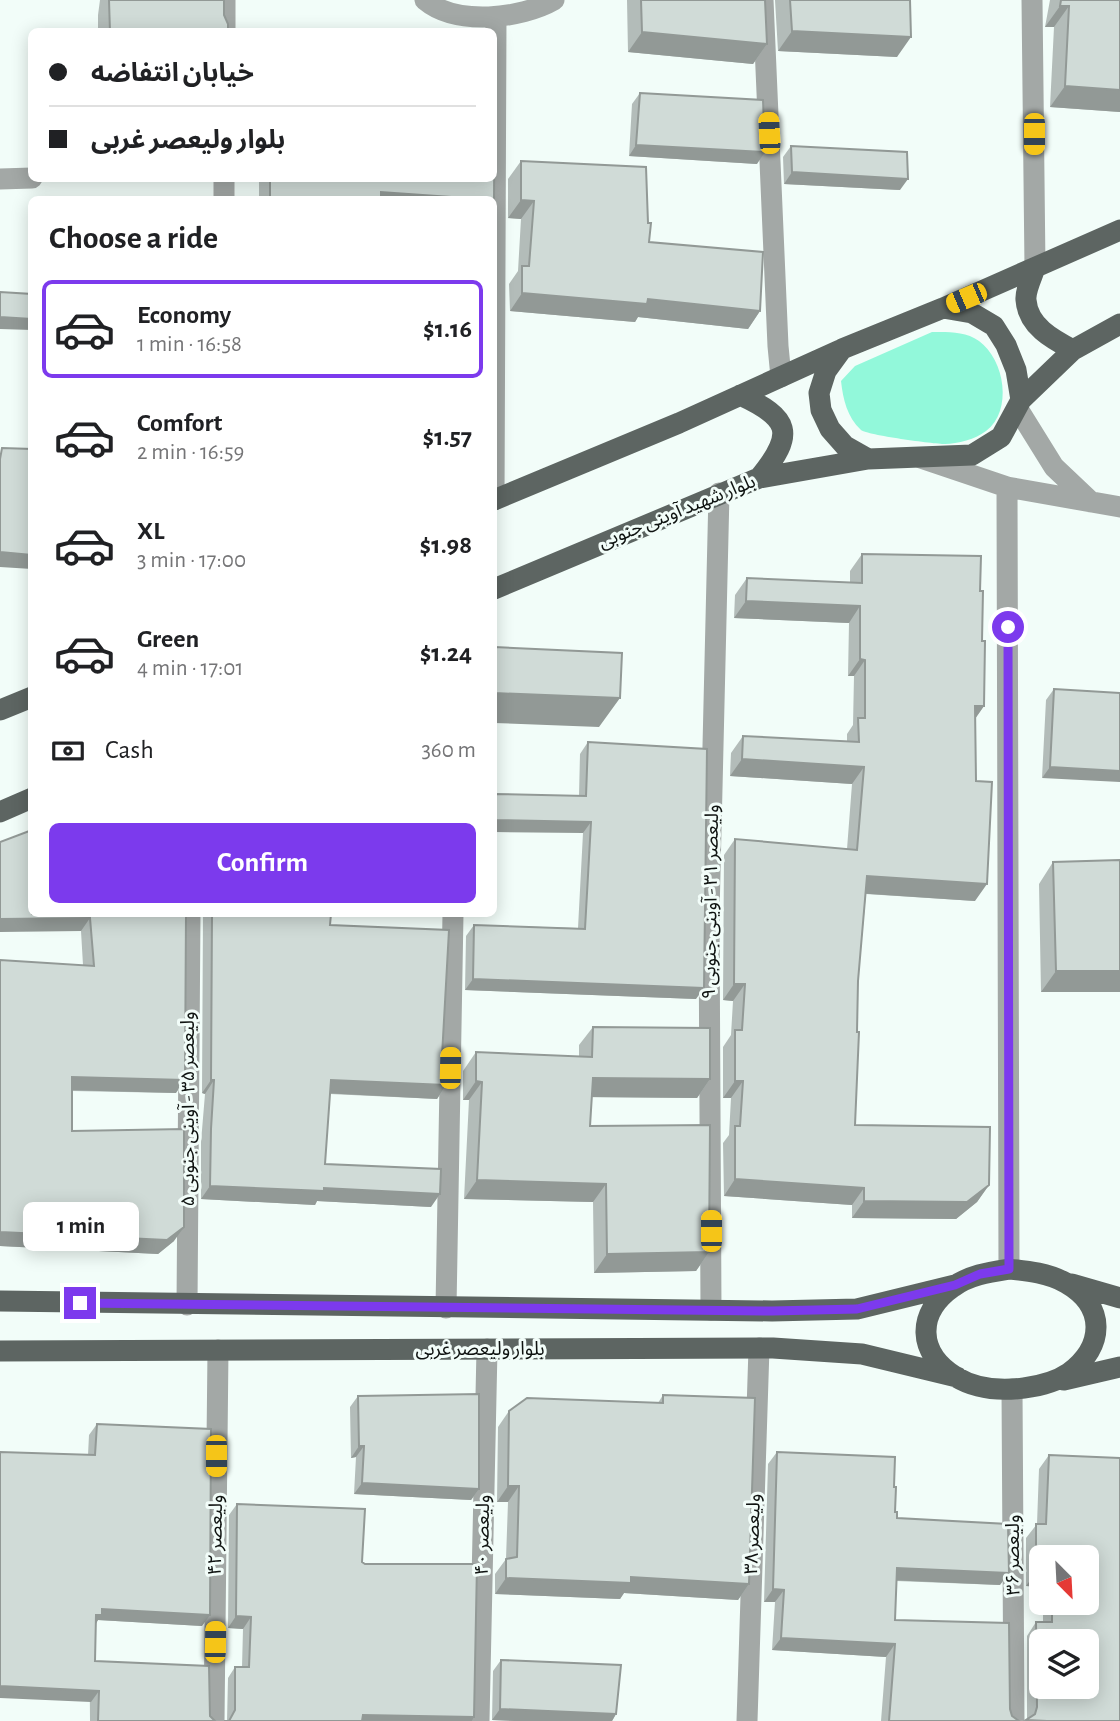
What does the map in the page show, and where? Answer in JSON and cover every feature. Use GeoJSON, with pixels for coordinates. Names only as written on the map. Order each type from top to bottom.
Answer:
{"type":"FeatureCollection","features":[{"type":"Feature","properties":{"kind":"main road"},"geometry":{"type":"LineString","coordinates":[[497,499],[1120,230]]}},
{"type":"Feature","properties":{"kind":"main road"},"geometry":{"type":"LineString","coordinates":[[1035,268],[1026,299],[1034,323],[1053,340],[1073,350]]}},
{"type":"Feature","properties":{"kind":"main road"},"geometry":{"type":"LineString","coordinates":[[943,308],[972,313],[994,326],[1006,345],[1016,370],[1019,405]]}},
{"type":"Feature","properties":{"kind":"main road"},"geometry":{"type":"LineString","coordinates":[[842,349],[826,371],[819,393],[821,410],[830,429],[845,446],[868,458],[972,456],[1001,437],[1019,405],[1073,350],[1120,324]]}},
{"type":"Feature","properties":{"kind":"main road"},"geometry":{"type":"LineString","coordinates":[[740,395],[768,408],[781,422],[783,442],[774,461],[759,478]]}},
{"type":"Feature","properties":{"kind":"main road","name":"بلوار شهید آوینی جنوبی"},"geometry":{"type":"LineString","coordinates":[[497,588],[759,478],[868,458]]}},
{"type":"Feature","properties":{"kind":"main road"},"geometry":{"type":"LineString","coordinates":[[0,710],[28,699]]}},
{"type":"Feature","properties":{"kind":"main road"},"geometry":{"type":"LineString","coordinates":[[0,812],[28,800]]}},
{"type":"Feature","properties":{"kind":"main road"},"geometry":{"type":"LineString","coordinates":[[0,1301],[446,1308],[857,1309],[955,1285],[980,1274],[1009,1269],[1038,1272],[1120,1298]]}},
{"type":"Feature","properties":{"kind":"main road"},"geometry":{"type":"LineString","coordinates":[[1042,1385],[1067,1374],[1086,1357],[1096,1337],[1096,1317],[1085,1296],[1065,1282]]}},
{"type":"Feature","properties":{"kind":"main road"},"geometry":{"type":"LineString","coordinates":[[955,1285],[935,1302],[926,1323],[926,1342],[937,1362],[957,1377],[983,1387],[1012,1389],[1120,1367]]}},
{"type":"Feature","properties":{"kind":"main road","name":"بلوار ولیعصر غربی"},"geometry":{"type":"LineString","coordinates":[[0,1351],[760,1348],[862,1354],[957,1377]]}},
{"type":"Feature","properties":{"kind":"street"},"geometry":{"type":"LineString","coordinates":[[225,0],[225,28]]}},
{"type":"Feature","properties":{"kind":"street"},"geometry":{"type":"LineString","coordinates":[[425,0],[457,15],[496,17],[527,11],[554,0]]}},
{"type":"Feature","properties":{"kind":"street"},"geometry":{"type":"LineString","coordinates":[[764,0],[781,377]]}},
{"type":"Feature","properties":{"kind":"street"},"geometry":{"type":"LineString","coordinates":[[1032,0],[1035,268]]}},
{"type":"Feature","properties":{"kind":"street"},"geometry":{"type":"LineString","coordinates":[[496,17],[496,28]]}},
{"type":"Feature","properties":{"kind":"street"},"geometry":{"type":"LineString","coordinates":[[0,179],[28,178]]}},
{"type":"Feature","properties":{"kind":"street"},"geometry":{"type":"LineString","coordinates":[[1019,405],[1054,467],[1091,502]]}},
{"type":"Feature","properties":{"kind":"street"},"geometry":{"type":"LineString","coordinates":[[920,458],[1007,487],[1120,507]]}},
{"type":"Feature","properties":{"kind":"street"},"geometry":{"type":"LineString","coordinates":[[1007,487],[1009,1269]]}},
{"type":"Feature","properties":{"kind":"street","name":"ولیعصر ۳۱ - آوینی جنوبی ۹"},"geometry":{"type":"LineString","coordinates":[[711,1310],[709,915],[719,493]]}},
{"type":"Feature","properties":{"kind":"street","name":"ولیعصر ۳۵ - آوینی جنوبی ۵"},"geometry":{"type":"LineString","coordinates":[[187,1305],[190,917]]}},
{"type":"Feature","properties":{"kind":"street"},"geometry":{"type":"LineString","coordinates":[[446,1308],[453,917]]}},
{"type":"Feature","properties":{"kind":"street","name":"ولیعصر ۳۸"},"geometry":{"type":"LineString","coordinates":[[747,1721],[760,1348]]}},
{"type":"Feature","properties":{"kind":"street","name":"ولیعصر ۴۰"},"geometry":{"type":"LineString","coordinates":[[480,1721],[487,1349]]}},
{"type":"Feature","properties":{"kind":"street","name":"ولیعصر ۴۲"},"geometry":{"type":"LineString","coordinates":[[214,1721],[218,1350]]}},
{"type":"Feature","properties":{"kind":"street","name":"ولیعصر ۳۶"},"geometry":{"type":"LineString","coordinates":[[1012,1389],[1014,1721]]}},
{"type":"Feature","properties":{"kind":"green space"},"geometry":{"type":"Polygon","coordinates":[[[932,332],[968,335],[979,341],[995,360],[1000,373],[1003,399],[995,422],[977,436],[950,444],[901,439],[861,430],[846,407],[841,381],[855,366],[932,332]]]}},
{"type":"Feature","properties":{"kind":"building"},"geometry":{"type":"Polygon","coordinates":[[[109,0],[224,0],[224,15],[228,24],[228,28],[110,28],[109,0]]]}},
{"type":"Feature","properties":{"kind":"building"},"geometry":{"type":"Polygon","coordinates":[[[641,0],[765,0],[767,44],[642,32],[641,0]]]}},
{"type":"Feature","properties":{"kind":"building"},"geometry":{"type":"Polygon","coordinates":[[[790,0],[910,0],[911,37],[792,31],[790,0]]]}},
{"type":"Feature","properties":{"kind":"building"},"geometry":{"type":"Polygon","coordinates":[[[1061,0],[1120,0],[1120,90],[1065,86],[1069,6],[1060,6],[1061,0]]]}},
{"type":"Feature","properties":{"kind":"building"},"geometry":{"type":"Polygon","coordinates":[[[640,93],[763,100],[765,152],[636,145],[640,93]]]}},
{"type":"Feature","properties":{"kind":"building"},"geometry":{"type":"Polygon","coordinates":[[[791,146],[907,152],[908,179],[792,172],[791,146]]]}},
{"type":"Feature","properties":{"kind":"building"},"geometry":{"type":"Polygon","coordinates":[[[521,161],[646,167],[648,223],[651,223],[649,242],[763,252],[760,311],[648,299],[647,304],[522,293],[522,266],[529,266],[534,201],[521,200],[521,161]]]}},
{"type":"Feature","properties":{"kind":"building"},"geometry":{"type":"Polygon","coordinates":[[[270,182],[494,182],[494,196],[381,192],[381,196],[270,196],[270,182]]]}},
{"type":"Feature","properties":{"kind":"building"},"geometry":{"type":"Polygon","coordinates":[[[0,292],[28,294],[28,319],[0,317],[0,292]]]}},
{"type":"Feature","properties":{"kind":"building"},"geometry":{"type":"Polygon","coordinates":[[[2,448],[28,449],[28,555],[0,552],[2,448]]]}},
{"type":"Feature","properties":{"kind":"building"},"geometry":{"type":"Polygon","coordinates":[[[862,554],[981,556],[982,641],[985,641],[984,706],[975,706],[976,781],[992,782],[987,884],[867,876],[858,981],[855,1125],[990,1127],[989,1185],[967,1202],[864,1201],[864,1188],[735,1179],[735,1126],[740,1126],[743,1081],[735,1081],[735,1030],[742,1030],[745,984],[734,984],[735,839],[857,850],[864,767],[742,759],[743,736],[859,742],[858,718],[865,718],[865,660],[860,659],[860,606],[746,601],[747,578],[862,583],[862,554]]]}},
{"type":"Feature","properties":{"kind":"building"},"geometry":{"type":"Polygon","coordinates":[[[497,647],[622,653],[620,698],[497,693],[497,647]]]}},
{"type":"Feature","properties":{"kind":"building"},"geometry":{"type":"Polygon","coordinates":[[[1054,689],[1120,693],[1120,771],[1050,767],[1054,689]]]}},
{"type":"Feature","properties":{"kind":"building"},"geometry":{"type":"Polygon","coordinates":[[[588,742],[707,749],[704,988],[473,979],[474,925],[585,929],[591,822],[497,820],[497,794],[586,796],[588,742]]]}},
{"type":"Feature","properties":{"kind":"building"},"geometry":{"type":"Polygon","coordinates":[[[28,832],[28,917],[186,917],[185,1080],[72,1077],[72,1131],[184,1129],[184,1227],[167,1240],[0,1232],[0,960],[94,966],[90,918],[0,919],[0,842],[28,832]]]}},
{"type":"Feature","properties":{"kind":"building"},"geometry":{"type":"Polygon","coordinates":[[[1120,860],[1120,971],[1056,971],[1053,862],[1120,860]]]}},
{"type":"Feature","properties":{"kind":"building"},"geometry":{"type":"Polygon","coordinates":[[[212,917],[331,917],[330,925],[449,930],[442,1056],[446,1056],[446,1085],[331,1080],[325,1164],[441,1169],[440,1194],[210,1186],[214,1080],[211,1080],[212,917]]]}},
{"type":"Feature","properties":{"kind":"building"},"geometry":{"type":"Polygon","coordinates":[[[593,1027],[710,1028],[710,1079],[593,1078],[590,1126],[710,1125],[709,1252],[607,1254],[606,1184],[477,1180],[482,1082],[476,1081],[476,1052],[592,1057],[593,1027]]]}},
{"type":"Feature","properties":{"kind":"building"},"geometry":{"type":"Polygon","coordinates":[[[479,1394],[479,1489],[362,1483],[364,1446],[359,1446],[358,1396],[479,1394]]]}},
{"type":"Feature","properties":{"kind":"building"},"geometry":{"type":"Polygon","coordinates":[[[663,1395],[755,1398],[749,1584],[631,1577],[631,1583],[506,1578],[506,1559],[517,1557],[519,1486],[508,1486],[509,1411],[527,1398],[663,1403],[663,1395]]]}},
{"type":"Feature","properties":{"kind":"building"},"geometry":{"type":"Polygon","coordinates":[[[97,1424],[211,1429],[210,1615],[102,1609],[102,1615],[96,1615],[95,1661],[209,1666],[210,1716],[215,1721],[98,1721],[99,1691],[0,1686],[0,1452],[95,1455],[97,1424]]]}},
{"type":"Feature","properties":{"kind":"building"},"geometry":{"type":"Polygon","coordinates":[[[777,1452],[895,1457],[897,1518],[1008,1524],[1009,1573],[897,1568],[895,1620],[1009,1623],[1010,1709],[1012,1716],[1019,1721],[889,1721],[895,1644],[781,1638],[784,1590],[773,1589],[777,1452]]]}},
{"type":"Feature","properties":{"kind":"building"},"geometry":{"type":"Polygon","coordinates":[[[1049,1455],[1120,1458],[1120,1721],[1026,1720],[1035,1714],[1037,1699],[1099,1699],[1099,1629],[1036,1629],[1036,1622],[1052,1622],[1052,1615],[1099,1615],[1099,1545],[1036,1545],[1036,1524],[1046,1524],[1049,1455]]]}},
{"type":"Feature","properties":{"kind":"building"},"geometry":{"type":"Polygon","coordinates":[[[237,1504],[365,1509],[362,1562],[365,1564],[477,1564],[474,1717],[363,1715],[362,1721],[229,1721],[235,1710],[235,1667],[249,1667],[251,1617],[236,1616],[237,1504]]]}},
{"type":"Feature","properties":{"kind":"building"},"geometry":{"type":"Polygon","coordinates":[[[501,1660],[621,1665],[616,1714],[500,1709],[501,1660]]]}},
{"type":"Feature","properties":{"kind":"route"},"geometry":{"type":"LineString","coordinates":[[80,1303],[772,1311],[857,1309],[955,1285],[980,1274],[1009,1269],[1008,627]]}}]}
